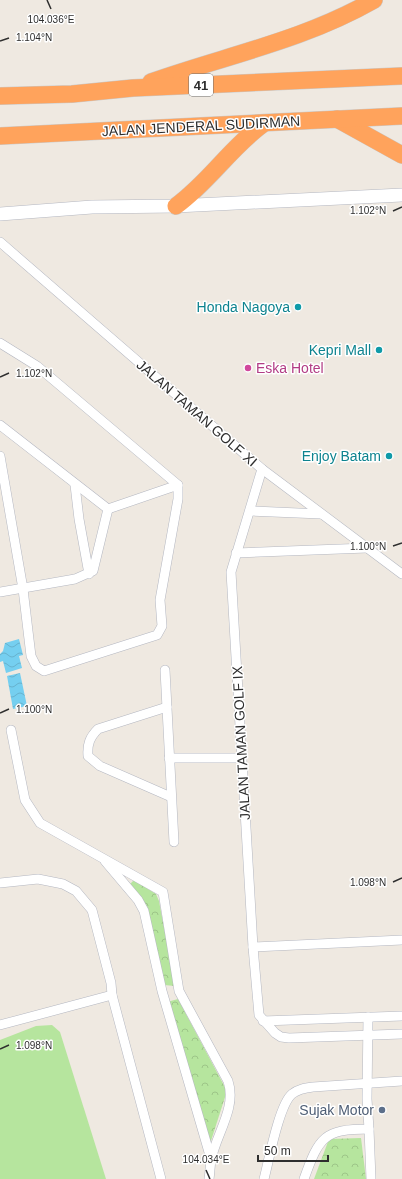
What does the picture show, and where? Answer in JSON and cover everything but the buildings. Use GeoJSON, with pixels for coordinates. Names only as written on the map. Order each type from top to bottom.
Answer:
{"type":"FeatureCollection","features":[{"type":"Feature","properties":{"kind":"highway"},"geometry":{"type":"LineString","coordinates":[[133,88],[178,72],[275,44],[320,28],[374,0]]}},
{"type":"Feature","properties":{"kind":"highway","name":"41"},"geometry":{"type":"LineString","coordinates":[[0,96],[72,94],[133,88],[402,76]]}},
{"type":"Feature","properties":{"kind":"highway","name":"JALAN JENDERAL SUDIRMAN"},"geometry":{"type":"LineString","coordinates":[[3,138],[402,116]]}},
{"type":"Feature","properties":{"kind":"highway"},"geometry":{"type":"LineString","coordinates":[[336,119],[402,155]]}},
{"type":"Feature","properties":{"kind":"highway"},"geometry":{"type":"LineString","coordinates":[[176,206],[188,197],[238,144],[263,124]]}},
{"type":"Feature","properties":{"kind":"street"},"geometry":{"type":"LineString","coordinates":[[0,214],[92,207],[176,206],[402,195]]}},
{"type":"Feature","properties":{"kind":"street","name":"JALAN TAMAN GOLF XI"},"geometry":{"type":"LineString","coordinates":[[0,242],[262,469],[402,574]]}},
{"type":"Feature","properties":{"kind":"street"},"geometry":{"type":"LineString","coordinates":[[0,343],[37,366],[178,485],[178,500],[160,600],[162,626],[157,635],[44,671],[36,666],[31,656],[23,588],[0,456]]}},
{"type":"Feature","properties":{"kind":"street"},"geometry":{"type":"LineString","coordinates":[[0,425],[108,510]]}},
{"type":"Feature","properties":{"kind":"street","name":"JALAN TAMAN GOLF IX"},"geometry":{"type":"LineString","coordinates":[[262,469],[251,511],[231,572],[253,947],[259,1015],[263,1021]]}},
{"type":"Feature","properties":{"kind":"street"},"geometry":{"type":"LineString","coordinates":[[75,485],[78,519],[89,574]]}},
{"type":"Feature","properties":{"kind":"street"},"geometry":{"type":"LineString","coordinates":[[108,510],[178,485]]}},
{"type":"Feature","properties":{"kind":"street"},"geometry":{"type":"LineString","coordinates":[[0,592],[89,574],[95,567],[108,510]]}},
{"type":"Feature","properties":{"kind":"street"},"geometry":{"type":"LineString","coordinates":[[251,511],[321,514]]}},
{"type":"Feature","properties":{"kind":"street"},"geometry":{"type":"LineString","coordinates":[[236,554],[367,548]]}},
{"type":"Feature","properties":{"kind":"street"},"geometry":{"type":"LineString","coordinates":[[165,670],[174,842]]}},
{"type":"Feature","properties":{"kind":"street"},"geometry":{"type":"LineString","coordinates":[[167,707],[98,730],[89,740],[88,756],[100,766],[171,797]]}},
{"type":"Feature","properties":{"kind":"street"},"geometry":{"type":"LineString","coordinates":[[11,730],[26,800],[34,816],[40,823],[163,892],[179,991],[228,1081],[231,1092],[230,1103],[211,1159],[209,1179]]}},
{"type":"Feature","properties":{"kind":"street"},"geometry":{"type":"LineString","coordinates":[[169,758],[242,758]]}},
{"type":"Feature","properties":{"kind":"street"},"geometry":{"type":"LineString","coordinates":[[101,857],[138,900],[144,911],[162,991],[211,1159]]}},
{"type":"Feature","properties":{"kind":"street"},"geometry":{"type":"LineString","coordinates":[[0,881],[38,878],[63,884],[76,891],[92,910],[111,983],[112,995],[161,1179]]}},
{"type":"Feature","properties":{"kind":"street"},"geometry":{"type":"LineString","coordinates":[[253,947],[402,940]]}},
{"type":"Feature","properties":{"kind":"street"},"geometry":{"type":"LineString","coordinates":[[162,991],[179,991]]}},
{"type":"Feature","properties":{"kind":"street"},"geometry":{"type":"LineString","coordinates":[[0,1025],[112,995]]}},
{"type":"Feature","properties":{"kind":"street"},"geometry":{"type":"LineString","coordinates":[[263,1021],[402,1016]]}},
{"type":"Feature","properties":{"kind":"street"},"geometry":{"type":"LineString","coordinates":[[368,1017],[367,1034],[371,1179]]}},
{"type":"Feature","properties":{"kind":"street"},"geometry":{"type":"LineString","coordinates":[[263,1021],[275,1033],[289,1038],[367,1034],[402,1034]]}},
{"type":"Feature","properties":{"kind":"street"},"geometry":{"type":"LineString","coordinates":[[264,1179],[285,1104],[293,1093],[302,1089],[313,1087],[402,1081]]}},
{"type":"Feature","properties":{"kind":"street"},"geometry":{"type":"LineString","coordinates":[[304,1179],[314,1153],[326,1136],[336,1131],[369,1129]]}},
{"type":"Feature","properties":{"kind":"green space"},"geometry":{"type":"Polygon","coordinates":[[[134,880],[156,894],[159,901],[175,986],[164,985],[144,905],[129,885],[134,880]]]}},
{"type":"Feature","properties":{"kind":"green space"},"geometry":{"type":"Polygon","coordinates":[[[178,999],[227,1091],[209,1147],[167,1002],[178,999]]]}},
{"type":"Feature","properties":{"kind":"green space"},"geometry":{"type":"Polygon","coordinates":[[[52,1025],[60,1032],[106,1179],[0,1179],[0,1040],[36,1026],[52,1025]]]}},
{"type":"Feature","properties":{"kind":"green space"},"geometry":{"type":"Polygon","coordinates":[[[361,1138],[366,1179],[314,1179],[329,1139],[361,1138]]]}},
{"type":"Feature","properties":{"kind":"water"},"geometry":{"type":"Polygon","coordinates":[[[19,639],[23,655],[19,656],[22,668],[6,673],[3,661],[0,662],[0,654],[3,651],[5,643],[19,639]]]}},
{"type":"Feature","properties":{"kind":"water"},"geometry":{"type":"Polygon","coordinates":[[[20,673],[27,706],[13,709],[7,676],[20,673]]]}},
{"type":"Feature","properties":{"kind":"place","name":"Honda Nagoya"},"geometry":{"type":"Point","coordinates":[298,307]}},
{"type":"Feature","properties":{"kind":"place","name":"Kepri Mall"},"geometry":{"type":"Point","coordinates":[379,350]}},
{"type":"Feature","properties":{"kind":"place","name":"Eska Hotel"},"geometry":{"type":"Point","coordinates":[248,368]}},
{"type":"Feature","properties":{"kind":"place","name":"Enjoy Batam"},"geometry":{"type":"Point","coordinates":[389,456]}},
{"type":"Feature","properties":{"kind":"place","name":"Sujak Motor"},"geometry":{"type":"Point","coordinates":[382,1110]}}]}
